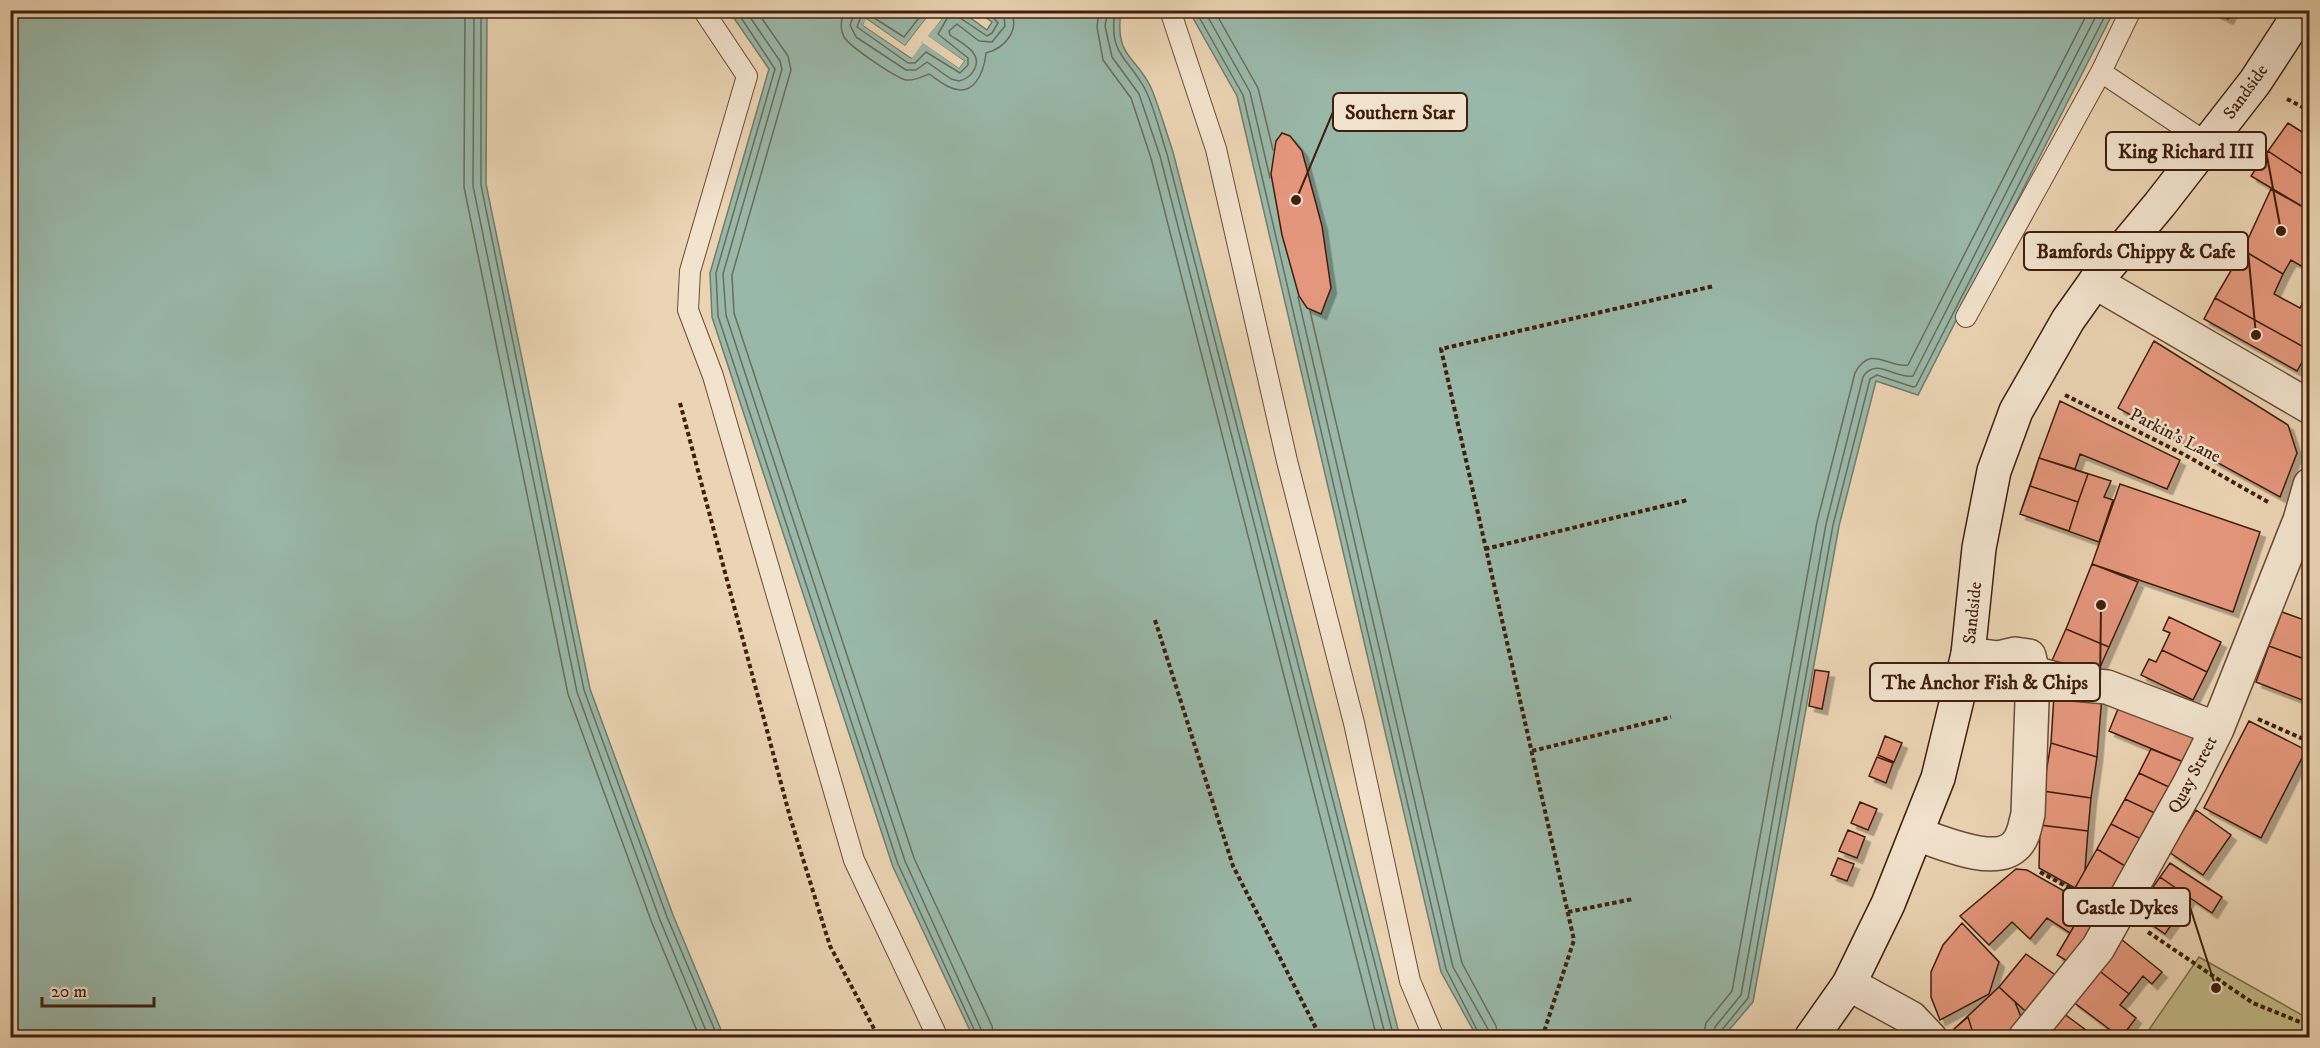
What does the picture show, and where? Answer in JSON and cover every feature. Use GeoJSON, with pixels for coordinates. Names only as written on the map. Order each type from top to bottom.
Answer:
{"type":"FeatureCollection","features":[{"type":"Feature","properties":{"kind":"street","name":"Sandside"},"geometry":{"type":"LineString","coordinates":[[1811,1038],[1849,984],[1888,904],[1917,834],[1949,738],[1968,654],[1979,548],[1994,471],[2016,411],[2068,320],[2095,282],[2255,82],[2302,10]]}},
{"type":"Feature","properties":{"kind":"street"},"geometry":{"type":"LineString","coordinates":[[2095,282],[2310,407]]}},
{"type":"Feature","properties":{"kind":"street","name":"Quay Street"},"geometry":{"type":"LineString","coordinates":[[2025,1038],[2098,948],[2222,717],[2300,520],[2310,485]]}},
{"type":"Feature","properties":{"kind":"street"},"geometry":{"type":"LineString","coordinates":[[1917,834],[1958,849],[1988,854],[2007,852],[2016,845],[2023,834],[2028,814],[2033,673],[2029,656],[2015,654],[1998,658],[1968,654]]}},
{"type":"Feature","properties":{"kind":"street"},"geometry":{"type":"LineString","coordinates":[[2033,673],[2074,684],[2106,687],[2192,718],[2222,717]]}},
{"type":"Feature","properties":{"kind":"street"},"geometry":{"type":"LineString","coordinates":[[1849,984],[1911,1018],[1930,1038]]}},
{"type":"Feature","properties":{"kind":"lane"},"geometry":{"type":"LineString","coordinates":[[703,10],[747,76],[690,271],[688,310],[713,376],[854,860],[938,1038]]}},
{"type":"Feature","properties":{"kind":"lane"},"geometry":{"type":"LineString","coordinates":[[1170,10],[1216,149],[1287,461],[1354,723],[1410,981],[1434,1038]]}},
{"type":"Feature","properties":{"kind":"lane"},"geometry":{"type":"LineString","coordinates":[[1966,317],[2101,72],[2131,10]]}},
{"type":"Feature","properties":{"kind":"lane"},"geometry":{"type":"LineString","coordinates":[[2101,72],[2207,143]]}},
{"type":"Feature","properties":{"kind":"path"},"geometry":{"type":"LineString","coordinates":[[1542,1038],[1574,940],[1441,349],[1714,286]]}},
{"type":"Feature","properties":{"kind":"path","name":"Parkin's Lane"},"geometry":{"type":"LineString","coordinates":[[2034,380],[2185,455],[2300,520]]}},
{"type":"Feature","properties":{"kind":"path"},"geometry":{"type":"LineString","coordinates":[[680,403],[790,817],[830,946],[879,1038]]}},
{"type":"Feature","properties":{"kind":"path"},"geometry":{"type":"LineString","coordinates":[[1485,549],[1688,500]]}},
{"type":"Feature","properties":{"kind":"path"},"geometry":{"type":"LineString","coordinates":[[1155,620],[1233,866],[1321,1038]]}},
{"type":"Feature","properties":{"kind":"path"},"geometry":{"type":"LineString","coordinates":[[1532,751],[1671,717]]}},
{"type":"Feature","properties":{"kind":"path"},"geometry":{"type":"LineString","coordinates":[[2222,717],[2310,742]]}},
{"type":"Feature","properties":{"kind":"path"},"geometry":{"type":"LineString","coordinates":[[1568,912],[1633,899]]}},
{"type":"Feature","properties":{"kind":"path"},"geometry":{"type":"LineString","coordinates":[[2206,969],[2253,1003],[2310,1026]]}},
{"type":"Feature","properties":{"kind":"shaded area"},"geometry":{"type":"Polygon","coordinates":[[[2199,957],[2309,1019],[2309,1037],[2144,1037],[2199,957]]]}},
{"type":"Feature","properties":{"kind":"water"},"geometry":{"type":"Polygon","coordinates":[[[10,11],[487,11],[486,184],[590,689],[673,915],[724,1037],[11,1037],[10,11]]]}},
{"type":"Feature","properties":{"kind":"water"},"geometry":{"type":"Polygon","coordinates":[[[729,11],[932,11],[905,46],[867,19],[863,25],[911,58],[923,42],[959,68],[964,61],[927,36],[948,11],[961,11],[987,30],[992,22],[977,11],[1121,11],[1120,27],[1124,48],[1152,90],[1173,152],[1400,1037],[973,1037],[893,867],[712,317],[710,273],[769,69],[729,11]]]}},
{"type":"Feature","properties":{"kind":"water"},"geometry":{"type":"Polygon","coordinates":[[[1189,11],[2114,11],[1918,395],[1876,381],[1839,526],[1753,1002],[1723,1037],[1477,1037],[1441,972],[1237,96],[1189,11]]]}},
{"type":"Feature","properties":{"kind":"pier"},"geometry":{"type":"Polygon","coordinates":[[[935,10],[905,49],[867,24],[911,54],[924,40],[959,64],[960,62],[925,36],[944,10],[948,11],[928,36],[964,61],[959,68],[923,43],[912,58],[863,25],[866,19],[905,46],[935,10]]]}},
{"type":"Feature","properties":{"kind":"building"},"geometry":{"type":"Polygon","coordinates":[[[2209,10],[2232,10],[2228,19],[2209,10]]]}},
{"type":"Feature","properties":{"kind":"building"},"geometry":{"type":"Polygon","coordinates":[[[2288,123],[2310,137],[2310,179],[2268,151],[2288,123]]]}},
{"type":"Feature","properties":{"kind":"building"},"geometry":{"type":"Polygon","coordinates":[[[1282,133],[1290,136],[1302,151],[1322,226],[1331,288],[1321,314],[1307,308],[1299,296],[1282,235],[1271,174],[1276,141],[1282,133]]]}},
{"type":"Feature","properties":{"kind":"building"},"geometry":{"type":"Polygon","coordinates":[[[2268,151],[2310,179],[2310,211],[2251,176],[2268,151]]]}},
{"type":"Feature","properties":{"kind":"building"},"geometry":{"type":"Polygon","coordinates":[[[2271,189],[2310,211],[2310,271],[2291,260],[2283,274],[2243,250],[2271,189]]]}},
{"type":"Feature","properties":{"kind":"building"},"geometry":{"type":"Polygon","coordinates":[[[2243,250],[2283,274],[2274,294],[2300,308],[2310,288],[2309,350],[2215,298],[2243,250]]]}},
{"type":"Feature","properties":{"kind":"building"},"geometry":{"type":"Polygon","coordinates":[[[2215,298],[2309,350],[2297,371],[2204,319],[2215,298]]]}},
{"type":"Feature","properties":{"kind":"building"},"geometry":{"type":"Polygon","coordinates":[[[2154,341],[2288,425],[2297,453],[2280,497],[2118,408],[2154,341]]]}},
{"type":"Feature","properties":{"kind":"building"},"geometry":{"type":"Polygon","coordinates":[[[2060,401],[2180,460],[2167,489],[2080,454],[2075,469],[2039,458],[2060,401]]]}},
{"type":"Feature","properties":{"kind":"building"},"geometry":{"type":"Polygon","coordinates":[[[2039,458],[2111,481],[2104,497],[2113,500],[2099,542],[2020,514],[2039,458]]]}},
{"type":"Feature","properties":{"kind":"building"},"geometry":{"type":"Polygon","coordinates":[[[2039,458],[2088,474],[2078,502],[2030,486],[2039,458]]]}},
{"type":"Feature","properties":{"kind":"building"},"geometry":{"type":"Polygon","coordinates":[[[2120,484],[2260,532],[2233,612],[2092,564],[2120,484]]]}},
{"type":"Feature","properties":{"kind":"building"},"geometry":{"type":"Polygon","coordinates":[[[2030,486],[2078,502],[2069,531],[2020,514],[2030,486]]]}},
{"type":"Feature","properties":{"kind":"building"},"geometry":{"type":"Polygon","coordinates":[[[2092,564],[2138,582],[2109,647],[2066,629],[2092,564]]]}},
{"type":"Feature","properties":{"kind":"building"},"geometry":{"type":"Polygon","coordinates":[[[2282,612],[2310,622],[2310,661],[2269,646],[2282,612]]]}},
{"type":"Feature","properties":{"kind":"building"},"geometry":{"type":"Polygon","coordinates":[[[2169,617],[2221,642],[2207,672],[2162,650],[2170,633],[2163,630],[2169,617]]]}},
{"type":"Feature","properties":{"kind":"building"},"geometry":{"type":"Polygon","coordinates":[[[2066,629],[2109,647],[2093,683],[2050,665],[2066,629]]]}},
{"type":"Feature","properties":{"kind":"building"},"geometry":{"type":"Polygon","coordinates":[[[2269,646],[2310,661],[2310,703],[2256,682],[2269,646]]]}},
{"type":"Feature","properties":{"kind":"building"},"geometry":{"type":"Polygon","coordinates":[[[2162,650],[2207,672],[2193,700],[2141,675],[2149,659],[2156,662],[2162,650]]]}},
{"type":"Feature","properties":{"kind":"building"},"geometry":{"type":"Polygon","coordinates":[[[1815,670],[1829,672],[1822,709],[1809,706],[1815,670]]]}},
{"type":"Feature","properties":{"kind":"building"},"geometry":{"type":"Polygon","coordinates":[[[2054,695],[2102,696],[2097,757],[2051,743],[2054,695]]]}},
{"type":"Feature","properties":{"kind":"building"},"geometry":{"type":"Polygon","coordinates":[[[2120,704],[2200,737],[2186,763],[2109,731],[2120,704]]]}},
{"type":"Feature","properties":{"kind":"building"},"geometry":{"type":"Polygon","coordinates":[[[2249,721],[2306,750],[2261,838],[2204,808],[2249,721]]]}},
{"type":"Feature","properties":{"kind":"building"},"geometry":{"type":"Polygon","coordinates":[[[1885,736],[1902,743],[1894,762],[1878,755],[1885,736]]]}},
{"type":"Feature","properties":{"kind":"building"},"geometry":{"type":"Polygon","coordinates":[[[2051,743],[2097,757],[2091,798],[2043,791],[2051,743]]]}},
{"type":"Feature","properties":{"kind":"building"},"geometry":{"type":"Polygon","coordinates":[[[2151,749],[2186,763],[2171,788],[2139,773],[2151,749]]]}},
{"type":"Feature","properties":{"kind":"building"},"geometry":{"type":"Polygon","coordinates":[[[1877,757],[1893,763],[1886,783],[1869,776],[1877,757]]]}},
{"type":"Feature","properties":{"kind":"building"},"geometry":{"type":"Polygon","coordinates":[[[2139,773],[2171,788],[2157,814],[2125,799],[2139,773]]]}},
{"type":"Feature","properties":{"kind":"building"},"geometry":{"type":"Polygon","coordinates":[[[2043,791],[2091,798],[2088,831],[2040,825],[2043,791]]]}},
{"type":"Feature","properties":{"kind":"building"},"geometry":{"type":"Polygon","coordinates":[[[2125,799],[2157,814],[2141,839],[2111,824],[2125,799]]]}},
{"type":"Feature","properties":{"kind":"building"},"geometry":{"type":"Polygon","coordinates":[[[1860,802],[1877,809],[1868,830],[1851,823],[1860,802]]]}},
{"type":"Feature","properties":{"kind":"building"},"geometry":{"type":"Polygon","coordinates":[[[2196,810],[2231,835],[2203,875],[2169,852],[2196,810]]]}},
{"type":"Feature","properties":{"kind":"building"},"geometry":{"type":"Polygon","coordinates":[[[2111,824],[2141,839],[2125,866],[2097,849],[2111,824]]]}},
{"type":"Feature","properties":{"kind":"building"},"geometry":{"type":"Polygon","coordinates":[[[2040,825],[2088,831],[2085,870],[2075,888],[2039,868],[2040,825]]]}},
{"type":"Feature","properties":{"kind":"building"},"geometry":{"type":"Polygon","coordinates":[[[1848,830],[1865,837],[1857,858],[1839,851],[1848,830]]]}},
{"type":"Feature","properties":{"kind":"building"},"geometry":{"type":"Polygon","coordinates":[[[2097,849],[2125,866],[2104,903],[2075,888],[2097,849]]]}},
{"type":"Feature","properties":{"kind":"building"},"geometry":{"type":"Polygon","coordinates":[[[1838,858],[1854,864],[1847,881],[1831,875],[1838,858]]]}},
{"type":"Feature","properties":{"kind":"building"},"geometry":{"type":"Polygon","coordinates":[[[2170,863],[2222,897],[2212,913],[2160,877],[2170,863]]]}},
{"type":"Feature","properties":{"kind":"building"},"geometry":{"type":"Polygon","coordinates":[[[2016,869],[2027,870],[2087,904],[2070,933],[2047,918],[2030,939],[2012,922],[1989,945],[1960,916],[2016,869]]]}},
{"type":"Feature","properties":{"kind":"building"},"geometry":{"type":"Polygon","coordinates":[[[2160,877],[2190,898],[2165,934],[2135,913],[2160,877]]]}},
{"type":"Feature","properties":{"kind":"building"},"geometry":{"type":"Polygon","coordinates":[[[2087,904],[2107,916],[2077,967],[2057,955],[2087,904]]]}},
{"type":"Feature","properties":{"kind":"building"},"geometry":{"type":"Polygon","coordinates":[[[1962,923],[1999,962],[1989,994],[1940,1020],[1931,997],[1931,972],[1943,945],[1962,923]]]}},
{"type":"Feature","properties":{"kind":"building"},"geometry":{"type":"Polygon","coordinates":[[[2121,939],[2162,972],[2152,984],[2143,976],[2129,994],[2097,969],[2121,939]]]}},
{"type":"Feature","properties":{"kind":"building"},"geometry":{"type":"Polygon","coordinates":[[[2026,954],[2065,982],[2034,1019],[1999,987],[2026,954]]]}},
{"type":"Feature","properties":{"kind":"building"},"geometry":{"type":"Polygon","coordinates":[[[2097,969],[2129,994],[2120,1005],[2136,1018],[2121,1038],[2072,1001],[2097,969]]]}},
{"type":"Feature","properties":{"kind":"building"},"geometry":{"type":"Polygon","coordinates":[[[1999,987],[2015,1002],[2025,1027],[2014,1038],[1956,1038],[1954,1029],[1999,987]]]}},
{"type":"Feature","properties":{"kind":"building"},"geometry":{"type":"Polygon","coordinates":[[[2063,1013],[2094,1036],[2093,1038],[2044,1038],[2063,1013]]]}},
{"type":"Feature","properties":{"kind":"building"},"geometry":{"type":"Polygon","coordinates":[[[1968,1017],[1972,1030],[1956,1038],[1954,1029],[1968,1017]]]}},
{"type":"Feature","properties":{"kind":"place","name":"Southern Star"},"geometry":{"type":"Point","coordinates":[1296,200]}},
{"type":"Feature","properties":{"kind":"place","name":"King Richard III"},"geometry":{"type":"Point","coordinates":[2281,231]}},
{"type":"Feature","properties":{"kind":"place","name":"Bamfords Chippy & Cafe"},"geometry":{"type":"Point","coordinates":[2256,335]}},
{"type":"Feature","properties":{"kind":"place","name":"The Anchor Fish & Chips"},"geometry":{"type":"Point","coordinates":[2101,605]}},
{"type":"Feature","properties":{"kind":"place","name":"Castle Dykes"},"geometry":{"type":"Point","coordinates":[2216,988]}}]}
